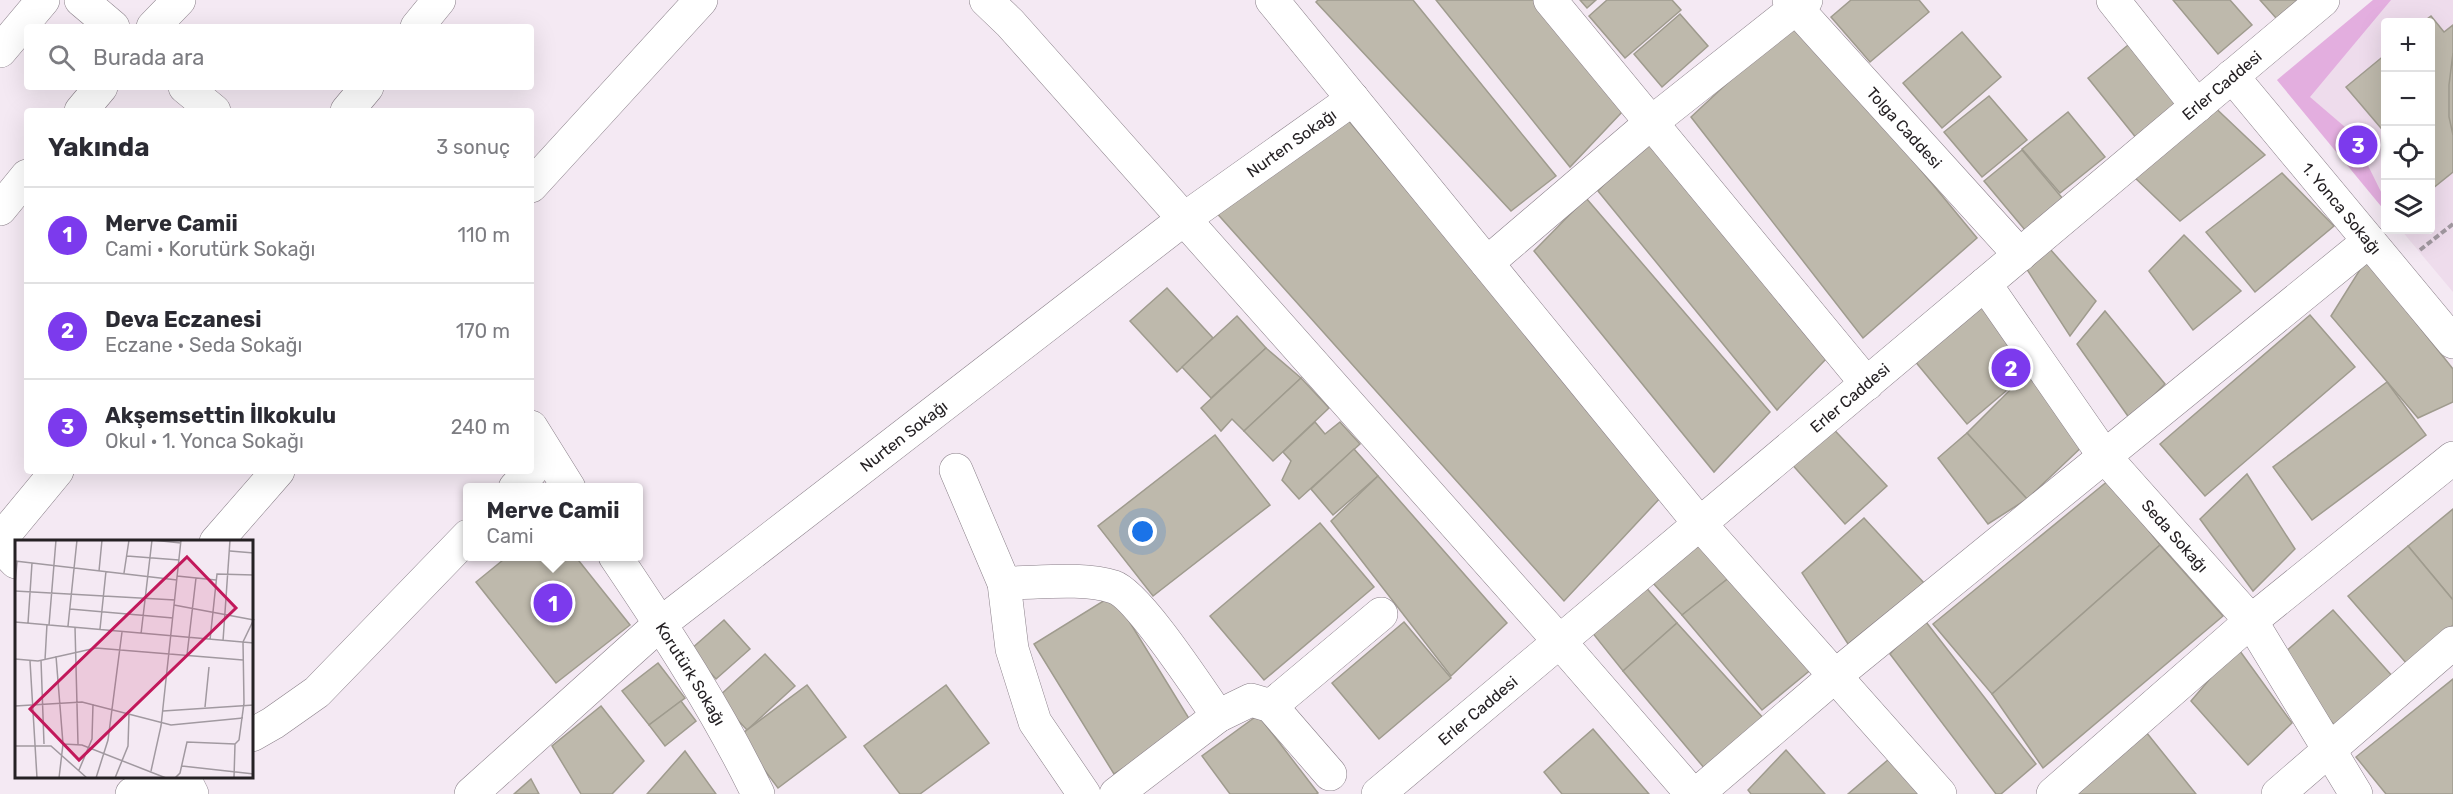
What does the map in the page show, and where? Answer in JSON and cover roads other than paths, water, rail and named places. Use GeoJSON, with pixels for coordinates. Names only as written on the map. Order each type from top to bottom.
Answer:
{"type":"FeatureCollection","features":[{"type":"Feature","properties":{"kind":"street"},"geometry":{"type":"LineString","coordinates":[[0,51],[43,0]]}},
{"type":"Feature","properties":{"kind":"street"},"geometry":{"type":"LineString","coordinates":[[81,0],[109,24]]}},
{"type":"Feature","properties":{"kind":"street"},"geometry":{"type":"LineString","coordinates":[[156,24],[179,0]]}},
{"type":"Feature","properties":{"kind":"street"},"geometry":{"type":"LineString","coordinates":[[419,24],[439,0]]}},
{"type":"Feature","properties":{"kind":"street"},"geometry":{"type":"LineString","coordinates":[[534,183],[701,0]]}},
{"type":"Feature","properties":{"kind":"street"},"geometry":{"type":"LineString","coordinates":[[986,0],[1010,23],[1694,794],[1835,676],[2369,242]]}},
{"type":"Feature","properties":{"kind":"street"},"geometry":{"type":"LineString","coordinates":[[1272,0],[1700,524],[1940,794]]}},
{"type":"Feature","properties":{"kind":"street"},"geometry":{"type":"LineString","coordinates":[[1550,0],[1867,384]]}},
{"type":"Feature","properties":{"kind":"street"},"geometry":{"type":"LineString","coordinates":[[2113,0],[2197,106]]}},
{"type":"Feature","properties":{"kind":"street","name":"Erler Caddesi"},"geometry":{"type":"LineString","coordinates":[[1378,794],[2324,0]]}},
{"type":"Feature","properties":{"kind":"street"},"geometry":{"type":"LineString","coordinates":[[1487,263],[1652,122],[1797,3]]}},
{"type":"Feature","properties":{"kind":"street","name":"Tolga Caddesi"},"geometry":{"type":"LineString","coordinates":[[1797,3],[2020,255]]}},
{"type":"Feature","properties":{"kind":"street","name":"1. Yonca Sokağı"},"geometry":{"type":"LineString","coordinates":[[2232,76],[2453,342]]}},
{"type":"Feature","properties":{"kind":"street"},"geometry":{"type":"LineString","coordinates":[[84,108],[98,90]]}},
{"type":"Feature","properties":{"kind":"street"},"geometry":{"type":"LineString","coordinates":[[189,90],[210,108]]}},
{"type":"Feature","properties":{"kind":"street"},"geometry":{"type":"LineString","coordinates":[[349,108],[364,90]]}},
{"type":"Feature","properties":{"kind":"street","name":"Nurten Sokağı"},"geometry":{"type":"LineString","coordinates":[[471,794],[660,624],[1184,219],[1353,99]]}},
{"type":"Feature","properties":{"kind":"street"},"geometry":{"type":"LineString","coordinates":[[0,209],[24,180]]}},
{"type":"Feature","properties":{"kind":"street","name":"Seda Sokağı"},"geometry":{"type":"LineString","coordinates":[[1985,284],[2105,457],[2251,621],[2356,794]]}},
{"type":"Feature","properties":{"kind":"street"},"geometry":{"type":"LineString","coordinates":[[535,456],[564,483]]}},
{"type":"Feature","properties":{"kind":"street"},"geometry":{"type":"LineString","coordinates":[[2053,794],[2251,621],[2453,458]]}},
{"type":"Feature","properties":{"kind":"street"},"geometry":{"type":"LineString","coordinates":[[956,470],[1004,583],[1012,649],[1035,722],[1084,794]]}},
{"type":"Feature","properties":{"kind":"street"},"geometry":{"type":"LineString","coordinates":[[0,540],[55,474]]}},
{"type":"Feature","properties":{"kind":"street"},"geometry":{"type":"LineString","coordinates":[[218,540],[275,474]]}},
{"type":"Feature","properties":{"kind":"street"},"geometry":{"type":"LineString","coordinates":[[254,734],[317,692],[463,541]]}},
{"type":"Feature","properties":{"kind":"street"},"geometry":{"type":"LineString","coordinates":[[0,546],[15,561]]}},
{"type":"Feature","properties":{"kind":"street","name":"Korutürk Sokağı"},"geometry":{"type":"LineString","coordinates":[[618,561],[660,624],[742,761],[758,794]]}},
{"type":"Feature","properties":{"kind":"street"},"geometry":{"type":"LineString","coordinates":[[1004,583],[1096,583],[1118,588],[1135,604],[1185,668],[1218,716]]}},
{"type":"Feature","properties":{"kind":"street"},"geometry":{"type":"LineString","coordinates":[[1271,706],[1381,614]]}},
{"type":"Feature","properties":{"kind":"street"},"geometry":{"type":"LineString","coordinates":[[2278,794],[2453,644]]}},
{"type":"Feature","properties":{"kind":"street"},"geometry":{"type":"LineString","coordinates":[[1116,794],[1218,716],[1251,700],[1271,706],[1330,774]]}},
{"type":"Feature","properties":{"kind":"street"},"geometry":{"type":"LineString","coordinates":[[132,794],[166,779]]}},
{"type":"Feature","properties":{"kind":"street"},"geometry":{"type":"LineString","coordinates":[[185,779],[192,794]]}},
{"type":"Feature","properties":{"kind":"place","name":"Akşemsettin İlkokulu"},"geometry":{"type":"Point","coordinates":[2358,145]}},
{"type":"Feature","properties":{"kind":"place","name":"Deva Eczanesi"},"geometry":{"type":"Point","coordinates":[2011,368]}},
{"type":"Feature","properties":{"kind":"place","name":"Merve Camii"},"geometry":{"type":"Point","coordinates":[553,603]}}]}
